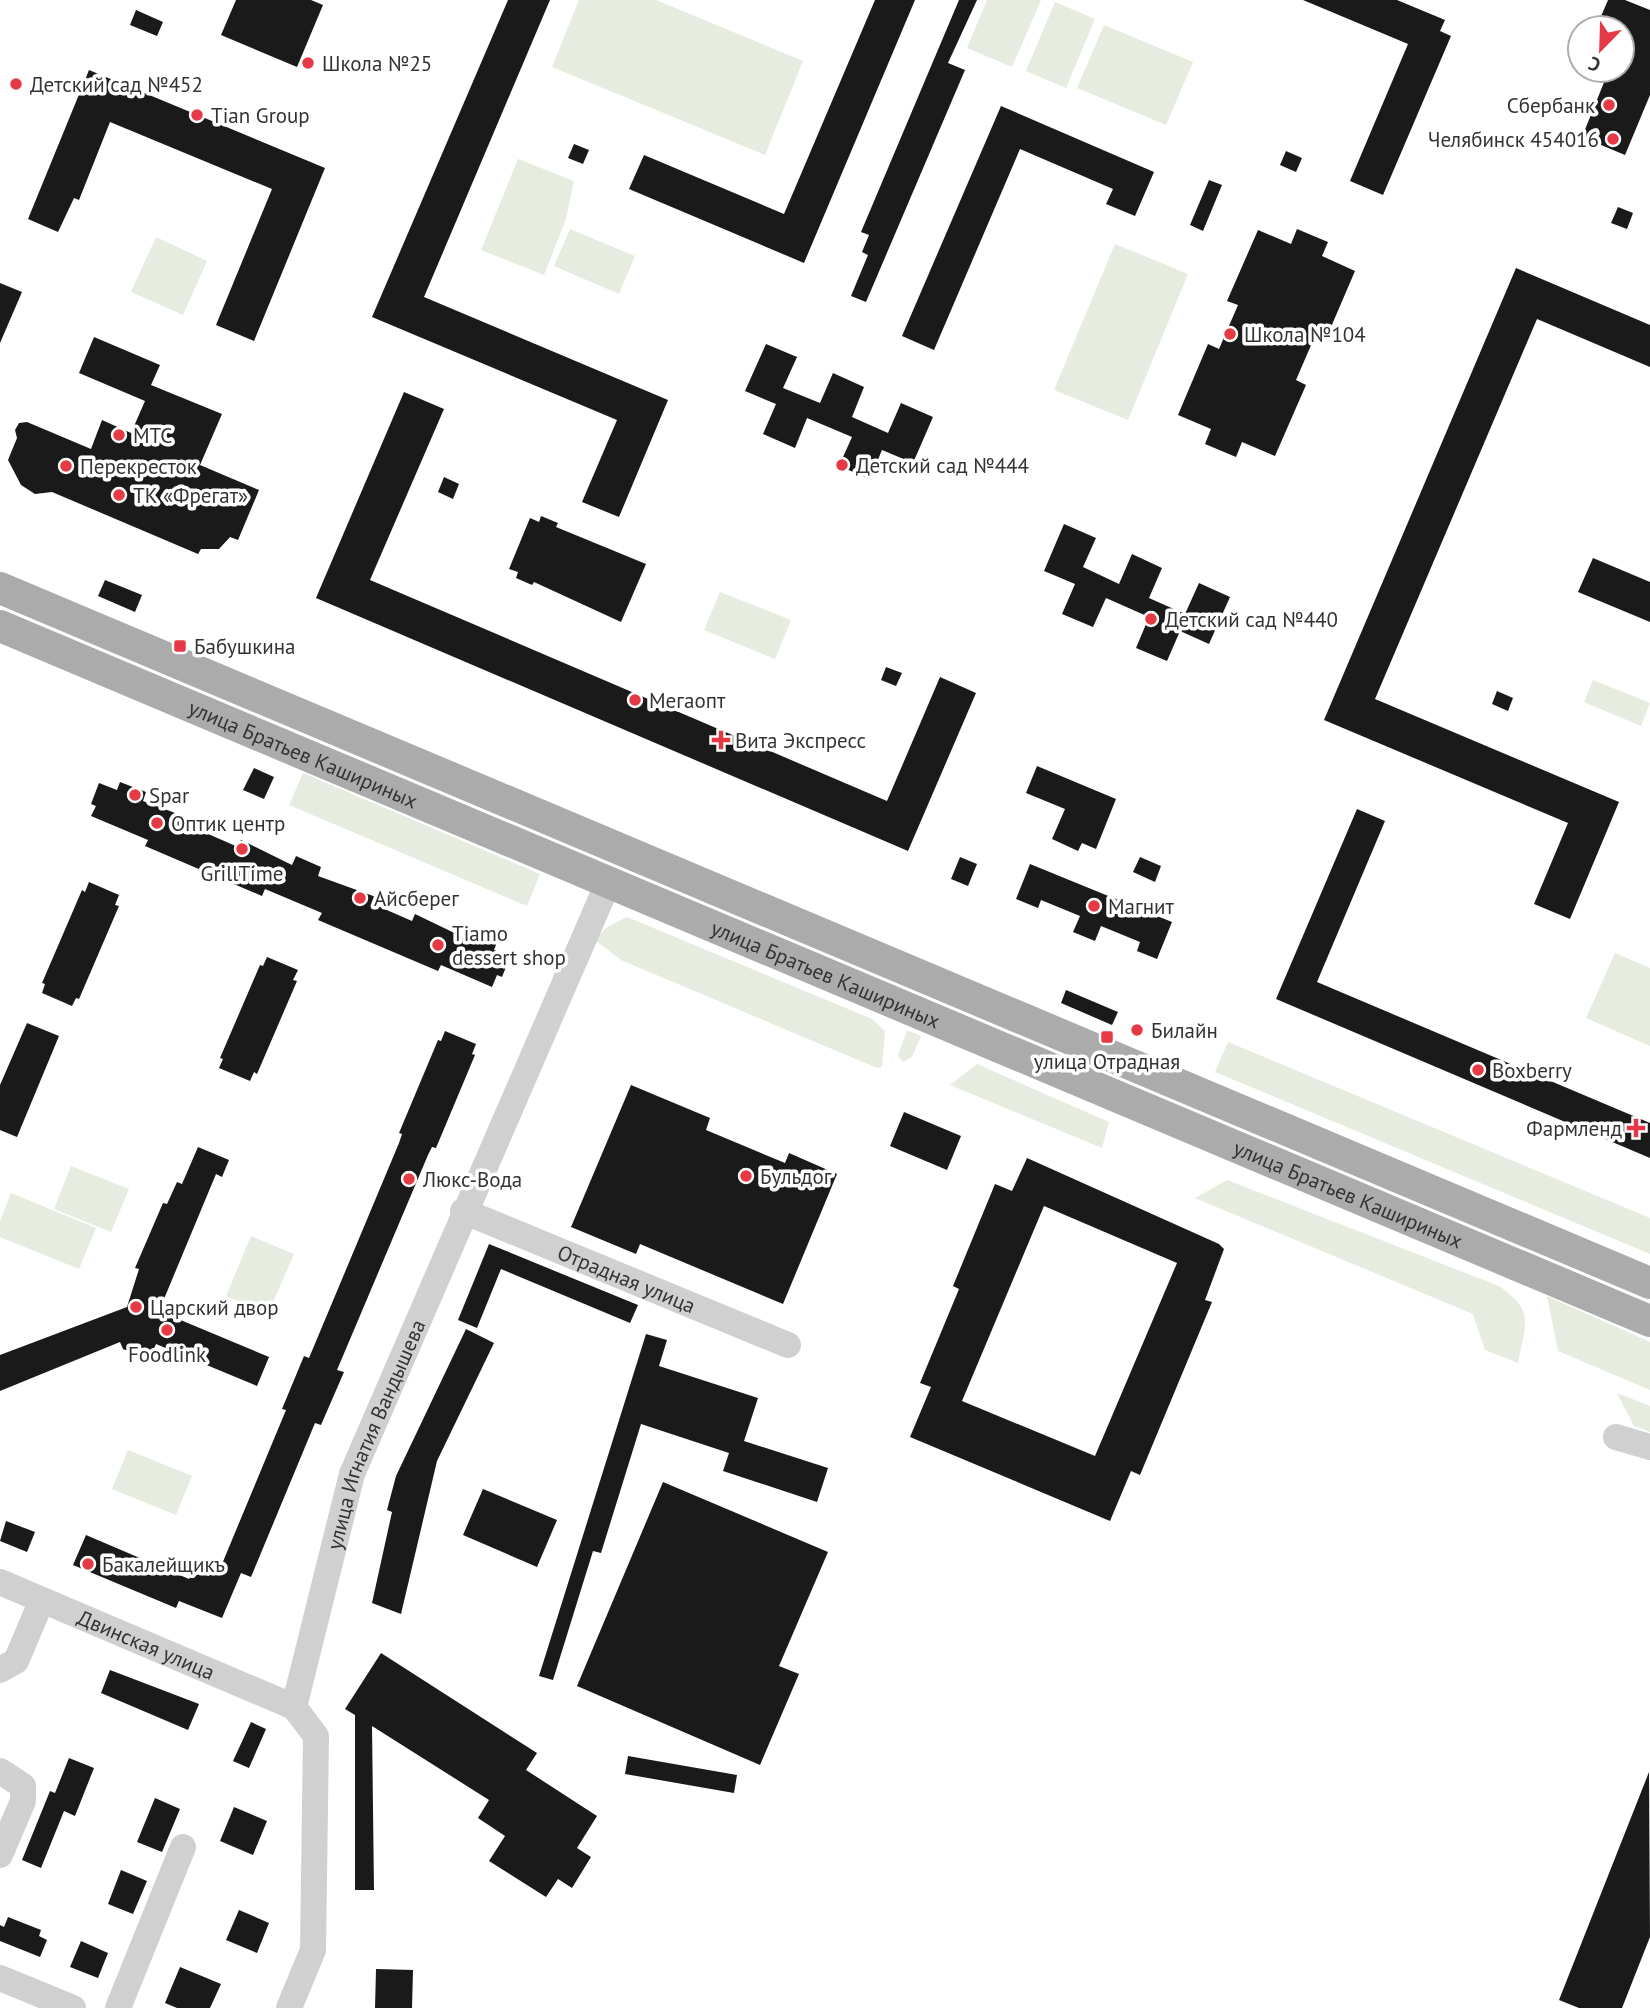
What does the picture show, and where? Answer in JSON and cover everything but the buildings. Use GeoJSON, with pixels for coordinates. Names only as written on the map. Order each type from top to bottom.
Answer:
{"type":"FeatureCollection","features":[{"type":"Feature","properties":{"kind":"main road","name":"улица Братьев Кашириных"},"geometry":{"type":"LineString","coordinates":[[0,588],[1650,1283]]}},
{"type":"Feature","properties":{"kind":"main road","name":"улица Братьев Кашириных"},"geometry":{"type":"LineString","coordinates":[[0,626],[1650,1321]]}},
{"type":"Feature","properties":{"kind":"street","name":"улица Игнатия Вандышева"},"geometry":{"type":"LineString","coordinates":[[294,1707],[352,1474],[463,1211],[608,883]]}},
{"type":"Feature","properties":{"kind":"street","name":"Отрадная улица"},"geometry":{"type":"LineString","coordinates":[[463,1211],[788,1345]]}},
{"type":"Feature","properties":{"kind":"street"},"geometry":{"type":"LineString","coordinates":[[1616,1437],[1650,1447]]}},
{"type":"Feature","properties":{"kind":"street","name":"Двинская улица"},"geometry":{"type":"LineString","coordinates":[[0,1582],[294,1707]]}},
{"type":"Feature","properties":{"kind":"street"},"geometry":{"type":"LineString","coordinates":[[0,1670],[16,1661],[43,1600]]}},
{"type":"Feature","properties":{"kind":"street"},"geometry":{"type":"LineString","coordinates":[[289,2008],[313,1950],[316,1736],[294,1707]]}},
{"type":"Feature","properties":{"kind":"street"},"geometry":{"type":"LineString","coordinates":[[0,1771],[23,1787],[23,1801],[0,1856]]}},
{"type":"Feature","properties":{"kind":"street"},"geometry":{"type":"LineString","coordinates":[[118,2008],[183,1847]]}},
{"type":"Feature","properties":{"kind":"street"},"geometry":{"type":"LineString","coordinates":[[0,1978],[72,2008]]}},
{"type":"Feature","properties":{"kind":"shaded area"},"geometry":{"type":"Polygon","coordinates":[[[579,0],[656,0],[803,61],[765,155],[552,67],[579,0]]]}},
{"type":"Feature","properties":{"kind":"shaded area"},"geometry":{"type":"Polygon","coordinates":[[[987,0],[1041,0],[1012,67],[967,48],[987,0]]]}},
{"type":"Feature","properties":{"kind":"shaded area"},"geometry":{"type":"Polygon","coordinates":[[[1055,2],[1095,19],[1066,88],[1026,71],[1055,2]]]}},
{"type":"Feature","properties":{"kind":"shaded area"},"geometry":{"type":"Polygon","coordinates":[[[1104,25],[1193,62],[1166,125],[1077,88],[1104,25]]]}},
{"type":"Feature","properties":{"kind":"shaded area"},"geometry":{"type":"Polygon","coordinates":[[[518,159],[574,181],[566,219],[544,275],[481,250],[518,159]]]}},
{"type":"Feature","properties":{"kind":"shaded area"},"geometry":{"type":"Polygon","coordinates":[[[570,229],[635,256],[619,294],[554,266],[570,229]]]}},
{"type":"Feature","properties":{"kind":"shaded area"},"geometry":{"type":"Polygon","coordinates":[[[156,237],[207,261],[183,315],[131,292],[156,237]]]}},
{"type":"Feature","properties":{"kind":"shaded area"},"geometry":{"type":"Polygon","coordinates":[[[1115,244],[1188,274],[1128,420],[1054,390],[1115,244]]]}},
{"type":"Feature","properties":{"kind":"shaded area"},"geometry":{"type":"Polygon","coordinates":[[[720,592],[791,620],[775,659],[704,630],[720,592]]]}},
{"type":"Feature","properties":{"kind":"shaded area"},"geometry":{"type":"Polygon","coordinates":[[[1593,680],[1650,703],[1641,726],[1584,702],[1593,680]]]}},
{"type":"Feature","properties":{"kind":"shaded area"},"geometry":{"type":"Polygon","coordinates":[[[303,773],[540,874],[527,906],[289,805],[303,773]]]}},
{"type":"Feature","properties":{"kind":"shaded area"},"geometry":{"type":"Polygon","coordinates":[[[627,917],[872,1019],[885,1031],[882,1067],[877,1068],[621,960],[595,940],[607,927],[627,917]]]}},
{"type":"Feature","properties":{"kind":"shaded area"},"geometry":{"type":"Polygon","coordinates":[[[1615,953],[1650,968],[1650,1046],[1586,1018],[1615,953]]]}},
{"type":"Feature","properties":{"kind":"shaded area"},"geometry":{"type":"Polygon","coordinates":[[[907,1030],[921,1036],[912,1057],[903,1062],[898,1056],[907,1030]]]}},
{"type":"Feature","properties":{"kind":"shaded area"},"geometry":{"type":"Polygon","coordinates":[[[1228,1042],[1650,1218],[1650,1254],[1215,1072],[1228,1042]]]}},
{"type":"Feature","properties":{"kind":"shaded area"},"geometry":{"type":"Polygon","coordinates":[[[977,1064],[1109,1122],[1102,1148],[950,1085],[977,1064]]]}},
{"type":"Feature","properties":{"kind":"shaded area"},"geometry":{"type":"Polygon","coordinates":[[[71,1166],[129,1189],[111,1232],[54,1209],[71,1166]]]}},
{"type":"Feature","properties":{"kind":"shaded area"},"geometry":{"type":"Polygon","coordinates":[[[1227,1180],[1499,1286],[1519,1303],[1525,1319],[1518,1363],[1485,1350],[1473,1314],[1195,1198],[1227,1180]]]}},
{"type":"Feature","properties":{"kind":"shaded area"},"geometry":{"type":"Polygon","coordinates":[[[11,1193],[96,1228],[79,1269],[0,1237],[0,1221],[11,1193]]]}},
{"type":"Feature","properties":{"kind":"shaded area"},"geometry":{"type":"Polygon","coordinates":[[[251,1236],[294,1254],[268,1314],[226,1296],[251,1236]]]}},
{"type":"Feature","properties":{"kind":"shaded area"},"geometry":{"type":"Polygon","coordinates":[[[1547,1296],[1650,1342],[1650,1390],[1558,1351],[1547,1296]]]}},
{"type":"Feature","properties":{"kind":"shaded area"},"geometry":{"type":"Polygon","coordinates":[[[1617,1393],[1650,1406],[1650,1432],[1634,1426],[1617,1393]]]}},
{"type":"Feature","properties":{"kind":"shaded area"},"geometry":{"type":"Polygon","coordinates":[[[128,1450],[192,1476],[176,1515],[112,1489],[128,1450]]]}},
{"type":"Feature","properties":{"kind":"place","name":"Школа №25"},"geometry":{"type":"Point","coordinates":[308,63]}},
{"type":"Feature","properties":{"kind":"place","name":"Детский сад №452"},"geometry":{"type":"Point","coordinates":[16,84]}},
{"type":"Feature","properties":{"kind":"place","name":"Сбербанк"},"geometry":{"type":"Point","coordinates":[1609,105]}},
{"type":"Feature","properties":{"kind":"place","name":"Tian Group"},"geometry":{"type":"Point","coordinates":[197,115]}},
{"type":"Feature","properties":{"kind":"place","name":"Челябинск 454016"},"geometry":{"type":"Point","coordinates":[1613,139]}},
{"type":"Feature","properties":{"kind":"place","name":"Школа №104"},"geometry":{"type":"Point","coordinates":[1230,334]}},
{"type":"Feature","properties":{"kind":"place","name":"МТС"},"geometry":{"type":"Point","coordinates":[119,435]}},
{"type":"Feature","properties":{"kind":"place","name":"Детский сад №444"},"geometry":{"type":"Point","coordinates":[842,465]}},
{"type":"Feature","properties":{"kind":"place","name":"Перекресток"},"geometry":{"type":"Point","coordinates":[66,466]}},
{"type":"Feature","properties":{"kind":"place","name":"ТК «Фрегат»"},"geometry":{"type":"Point","coordinates":[119,495]}},
{"type":"Feature","properties":{"kind":"place","name":"Детский сад №440"},"geometry":{"type":"Point","coordinates":[1151,619]}},
{"type":"Feature","properties":{"kind":"place","name":"Бабушкина"},"geometry":{"type":"Point","coordinates":[180,646]}},
{"type":"Feature","properties":{"kind":"place","name":"Мегаопт"},"geometry":{"type":"Point","coordinates":[635,700]}},
{"type":"Feature","properties":{"kind":"place","name":"Вита Экспресс"},"geometry":{"type":"Point","coordinates":[721,740]}},
{"type":"Feature","properties":{"kind":"place","name":"Spar"},"geometry":{"type":"Point","coordinates":[135,795]}},
{"type":"Feature","properties":{"kind":"place","name":"Оптик центр"},"geometry":{"type":"Point","coordinates":[157,823]}},
{"type":"Feature","properties":{"kind":"place","name":"GrillTime"},"geometry":{"type":"Point","coordinates":[242,849]}},
{"type":"Feature","properties":{"kind":"place","name":"Айсберег"},"geometry":{"type":"Point","coordinates":[360,898]}},
{"type":"Feature","properties":{"kind":"place","name":"Магнит"},"geometry":{"type":"Point","coordinates":[1094,906]}},
{"type":"Feature","properties":{"kind":"place","name":"Tiamo dessert shop"},"geometry":{"type":"Point","coordinates":[438,945]}},
{"type":"Feature","properties":{"kind":"place","name":"Билайн"},"geometry":{"type":"Point","coordinates":[1137,1030]}},
{"type":"Feature","properties":{"kind":"place","name":"улица Отрадная"},"geometry":{"type":"Point","coordinates":[1107,1037]}},
{"type":"Feature","properties":{"kind":"place","name":"Boxberry"},"geometry":{"type":"Point","coordinates":[1478,1070]}},
{"type":"Feature","properties":{"kind":"place","name":"Фармленд"},"geometry":{"type":"Point","coordinates":[1636,1128]}},
{"type":"Feature","properties":{"kind":"place","name":"Бульдог"},"geometry":{"type":"Point","coordinates":[746,1176]}},
{"type":"Feature","properties":{"kind":"place","name":"Люкс-Вода"},"geometry":{"type":"Point","coordinates":[409,1179]}},
{"type":"Feature","properties":{"kind":"place","name":"Царский двор"},"geometry":{"type":"Point","coordinates":[136,1307]}},
{"type":"Feature","properties":{"kind":"place","name":"Foodlink"},"geometry":{"type":"Point","coordinates":[167,1330]}},
{"type":"Feature","properties":{"kind":"place","name":"Бакалейщикъ"},"geometry":{"type":"Point","coordinates":[88,1564]}}]}
